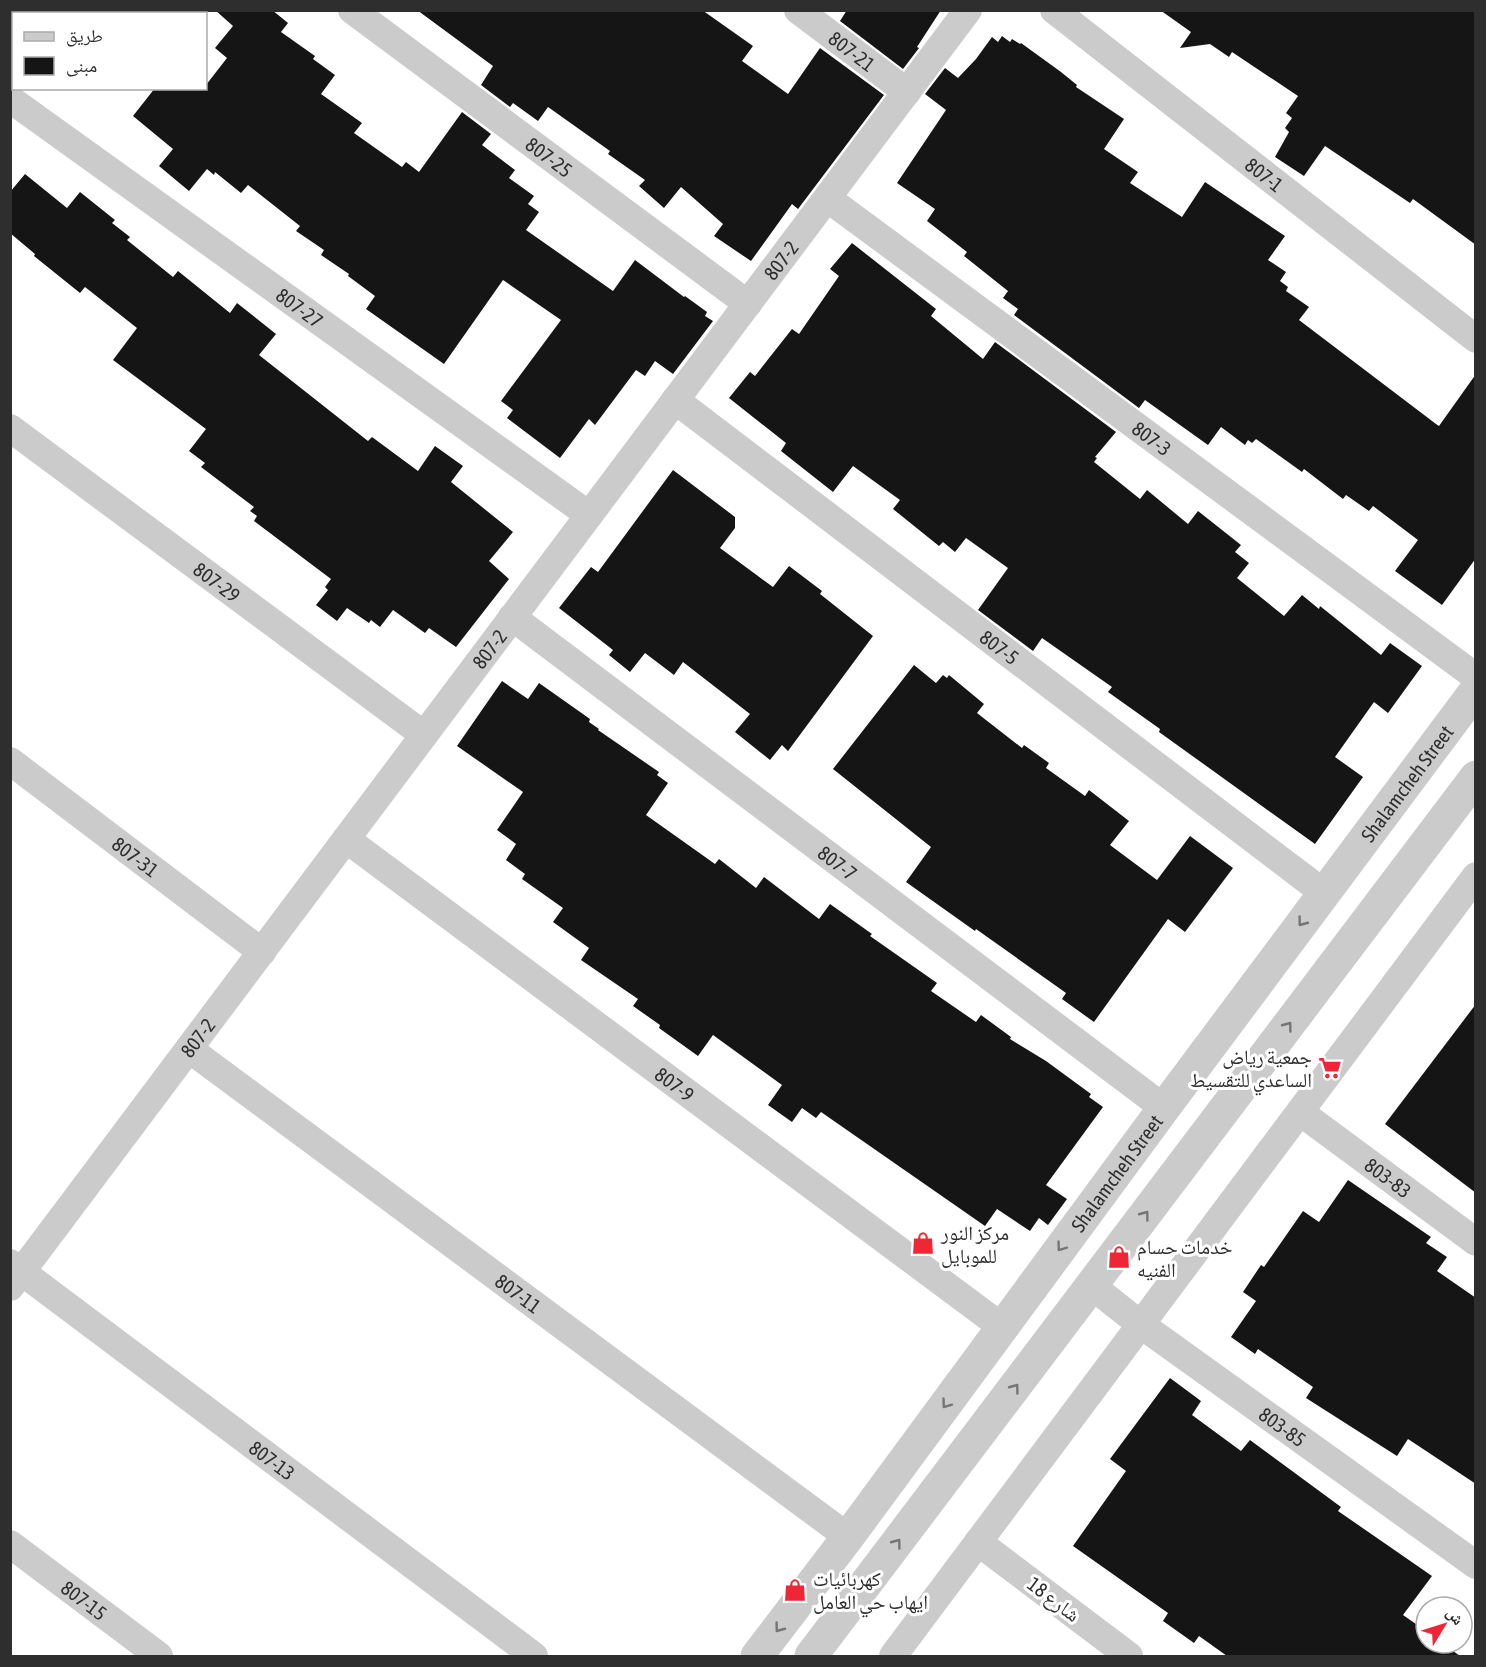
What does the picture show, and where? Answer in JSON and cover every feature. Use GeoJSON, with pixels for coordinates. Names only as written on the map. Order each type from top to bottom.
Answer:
{"type":"FeatureCollection","features":[{"type":"Feature","properties":{"kind":"street","name":"807-25"},"geometry":{"type":"LineString","coordinates":[[352,10],[748,304]]}},
{"type":"Feature","properties":{"kind":"street","name":"807-21"},"geometry":{"type":"LineString","coordinates":[[798,10],[907,92]]}},
{"type":"Feature","properties":{"kind":"street","name":"807-2"},"geometry":{"type":"LineString","coordinates":[[14,1274],[189,1049],[968,10]]}},
{"type":"Feature","properties":{"kind":"street","name":"807-1"},"geometry":{"type":"LineString","coordinates":[[1054,10],[1476,339]]}},
{"type":"Feature","properties":{"kind":"street","name":"807-27"},"geometry":{"type":"LineString","coordinates":[[10,99],[590,515]]}},
{"type":"Feature","properties":{"kind":"street","name":"807-3"},"geometry":{"type":"LineString","coordinates":[[827,198],[1476,677]]}},
{"type":"Feature","properties":{"kind":"street","name":"807-5"},"geometry":{"type":"LineString","coordinates":[[675,400],[1324,893]]}},
{"type":"Feature","properties":{"kind":"street","name":"807-29"},"geometry":{"type":"LineString","coordinates":[[10,428],[424,735]]}},
{"type":"Feature","properties":{"kind":"street","name":"807-7"},"geometry":{"type":"LineString","coordinates":[[512,617],[1164,1108]]}},
{"type":"Feature","properties":{"kind":"street","name":"Shalamcheh Street"},"geometry":{"type":"LineString","coordinates":[[757,1656],[848,1537],[1476,690]]}},
{"type":"Feature","properties":{"kind":"street","name":"807-31"},"geometry":{"type":"LineString","coordinates":[[10,761],[262,952]]}},
{"type":"Feature","properties":{"kind":"street"},"geometry":{"type":"LineString","coordinates":[[811,1656],[1476,777]]}},
{"type":"Feature","properties":{"kind":"street","name":"807-9"},"geometry":{"type":"LineString","coordinates":[[346,839],[1002,1327]]}},
{"type":"Feature","properties":{"kind":"street"},"geometry":{"type":"LineString","coordinates":[[893,1656],[1300,1112],[1470,894]]}},
{"type":"Feature","properties":{"kind":"street","name":"807-11"},"geometry":{"type":"LineString","coordinates":[[189,1049],[848,1537]]}},
{"type":"Feature","properties":{"kind":"street","name":"803-83"},"geometry":{"type":"LineString","coordinates":[[1300,1112],[1476,1242]]}},
{"type":"Feature","properties":{"kind":"street","name":"807-13"},"geometry":{"type":"LineString","coordinates":[[14,1274],[534,1656]]}},
{"type":"Feature","properties":{"kind":"street","name":"803-85"},"geometry":{"type":"LineString","coordinates":[[1092,1286],[1140,1324],[1476,1565]]}},
{"type":"Feature","properties":{"kind":"street","name":"شارع 18"},"geometry":{"type":"LineString","coordinates":[[978,1542],[1129,1656]]}},
{"type":"Feature","properties":{"kind":"street","name":"807-15"},"geometry":{"type":"LineString","coordinates":[[10,1544],[159,1656]]}},
{"type":"Feature","properties":{"kind":"building"},"geometry":{"type":"Polygon","coordinates":[[[215,10],[272,10],[288,23],[281,32],[315,56],[313,59],[335,75],[321,94],[362,123],[354,133],[402,167],[406,162],[419,172],[462,112],[491,134],[482,145],[515,170],[509,178],[534,196],[528,204],[539,212],[526,230],[613,291],[635,260],[707,312],[705,316],[713,321],[673,374],[655,361],[645,376],[636,370],[595,425],[589,419],[560,458],[507,418],[513,410],[501,401],[561,320],[503,280],[444,364],[366,309],[375,296],[321,255],[324,250],[296,231],[300,226],[248,185],[241,193],[215,172],[214,175],[207,169],[189,191],[159,166],[173,149],[133,116],[153,90],[207,90],[207,84],[227,58],[215,48],[233,26],[215,10]]]}},
{"type":"Feature","properties":{"kind":"building"},"geometry":{"type":"Polygon","coordinates":[[[417,10],[702,10],[753,46],[742,61],[788,94],[820,48],[884,95],[798,209],[792,204],[751,261],[714,236],[723,224],[681,187],[664,208],[639,186],[645,180],[608,154],[610,151],[548,107],[538,121],[513,103],[510,107],[481,85],[493,66],[417,10]]]}},
{"type":"Feature","properties":{"kind":"building"},"geometry":{"type":"Polygon","coordinates":[[[847,10],[941,10],[917,47],[919,48],[903,69],[840,21],[847,10]]]}},
{"type":"Feature","properties":{"kind":"building"},"geometry":{"type":"Polygon","coordinates":[[[1160,10],[1476,10],[1476,245],[1413,199],[1410,203],[1325,146],[1304,176],[1275,157],[1289,132],[1285,128],[1292,118],[1286,113],[1298,96],[1232,52],[1229,57],[1210,44],[1180,48],[1191,32],[1160,10]]]}},
{"type":"Feature","properties":{"kind":"building"},"geometry":{"type":"Polygon","coordinates":[[[1002,36],[1010,42],[1012,39],[1021,43],[1061,72],[1077,85],[1076,87],[1124,119],[1104,149],[1138,172],[1130,183],[1182,217],[1205,182],[1285,236],[1268,260],[1286,272],[1280,281],[1288,287],[1286,291],[1309,307],[1299,320],[1436,424],[1439,426],[1476,374],[1476,558],[1442,605],[1395,571],[1418,540],[1373,506],[1369,511],[1346,495],[1343,499],[1304,469],[1302,472],[1256,439],[1252,443],[1248,440],[1245,445],[1221,427],[1208,445],[1145,400],[1139,408],[1014,315],[1018,309],[1003,298],[1008,291],[964,256],[967,252],[927,221],[935,209],[897,183],[946,110],[925,94],[945,68],[958,78],[992,37],[998,42],[1002,36]]]}},
{"type":"Feature","properties":{"kind":"building"},"geometry":{"type":"Polygon","coordinates":[[[25,174],[67,208],[80,192],[115,220],[112,223],[130,237],[127,240],[173,277],[178,271],[230,313],[237,303],[276,334],[259,355],[368,441],[372,437],[418,471],[435,446],[463,466],[451,482],[513,532],[489,561],[509,579],[456,647],[429,628],[425,633],[393,610],[380,627],[371,620],[369,623],[347,608],[337,621],[316,605],[328,590],[325,587],[331,579],[254,521],[257,516],[250,511],[254,507],[201,467],[205,463],[189,451],[206,429],[113,360],[137,328],[85,287],[80,293],[34,256],[35,254],[10,233],[10,192],[25,174]]]}},
{"type":"Feature","properties":{"kind":"building"},"geometry":{"type":"Polygon","coordinates":[[[852,243],[936,309],[931,316],[983,359],[995,342],[1116,432],[1095,457],[1097,458],[1094,462],[1140,499],[1147,490],[1188,524],[1198,511],[1241,545],[1235,552],[1249,563],[1237,578],[1284,616],[1302,595],[1319,609],[1320,606],[1381,655],[1390,643],[1422,666],[1388,713],[1374,702],[1335,757],[1363,777],[1315,844],[1159,732],[1160,729],[1108,692],[1112,687],[1042,638],[1033,651],[978,610],[1008,568],[966,538],[955,552],[943,542],[939,546],[893,509],[900,500],[853,466],[833,492],[781,451],[786,443],[729,398],[750,372],[755,376],[792,329],[799,334],[839,276],[830,269],[852,243]]]}},
{"type":"Feature","properties":{"kind":"building"},"geometry":{"type":"Polygon","coordinates":[[[673,470],[735,517],[735,528],[720,548],[773,587],[789,566],[822,591],[820,594],[873,636],[788,751],[782,745],[770,760],[735,732],[750,714],[683,662],[674,675],[645,653],[630,672],[609,655],[613,650],[559,608],[591,567],[598,572],[673,470]]]}},
{"type":"Feature","properties":{"kind":"building"},"geometry":{"type":"Polygon","coordinates":[[[914,665],[936,683],[943,675],[947,678],[949,675],[984,704],[977,713],[1022,748],[1024,745],[1049,763],[1046,768],[1085,796],[1089,790],[1129,821],[1110,845],[1157,880],[1190,836],[1233,868],[1185,932],[1168,919],[1094,1022],[1062,999],[1066,993],[906,882],[931,847],[833,769],[914,665]]]}},
{"type":"Feature","properties":{"kind":"building"},"geometry":{"type":"Polygon","coordinates":[[[502,681],[528,699],[539,683],[590,719],[589,722],[598,730],[659,772],[657,775],[668,783],[646,815],[715,864],[719,859],[756,888],[764,877],[819,919],[830,904],[872,934],[870,936],[937,983],[931,991],[976,1022],[981,1015],[1011,1037],[1010,1039],[1046,1061],[1091,1094],[1089,1097],[1103,1107],[1046,1185],[1067,1199],[1048,1225],[1039,1218],[1030,1231],[997,1209],[985,1226],[821,1112],[816,1118],[802,1108],[792,1122],[768,1105],[782,1085],[713,1035],[698,1056],[633,1006],[638,999],[581,960],[589,948],[553,922],[563,908],[522,879],[525,874],[506,860],[516,844],[497,830],[523,792],[457,746],[502,681]]]}},
{"type":"Feature","properties":{"kind":"building"},"geometry":{"type":"Polygon","coordinates":[[[1476,1004],[1476,1193],[1385,1124],[1476,1004]]]}},
{"type":"Feature","properties":{"kind":"building"},"geometry":{"type":"Polygon","coordinates":[[[1348,1180],[1431,1237],[1426,1243],[1447,1257],[1437,1271],[1476,1298],[1476,1484],[1408,1439],[1397,1456],[1306,1398],[1313,1387],[1258,1349],[1255,1354],[1231,1337],[1256,1301],[1243,1292],[1261,1265],[1264,1267],[1303,1211],[1319,1222],[1348,1180]]]}},
{"type":"Feature","properties":{"kind":"building"},"geometry":{"type":"Polygon","coordinates":[[[1170,1378],[1201,1401],[1192,1415],[1241,1451],[1250,1440],[1341,1507],[1338,1511],[1432,1576],[1418,1595],[1414,1595],[1414,1600],[1403,1615],[1414,1623],[1414,1655],[1460,1656],[1227,1656],[1199,1636],[1194,1643],[1163,1621],[1168,1613],[1073,1546],[1126,1471],[1110,1459],[1170,1378]]]}},
{"type":"Feature","properties":{"kind":"place","name":"جمعية رياض الساعدي للتقسيط"},"geometry":{"type":"Point","coordinates":[1330,1068]}},
{"type":"Feature","properties":{"kind":"place","name":"مركز النور للموبايل"},"geometry":{"type":"Point","coordinates":[923,1243]}},
{"type":"Feature","properties":{"kind":"place","name":"خدمات حسام الفنيه"},"geometry":{"type":"Point","coordinates":[1119,1257]}},
{"type":"Feature","properties":{"kind":"place","name":"كهربائيات ايهاب حي العامل"},"geometry":{"type":"Point","coordinates":[795,1590]}}]}
